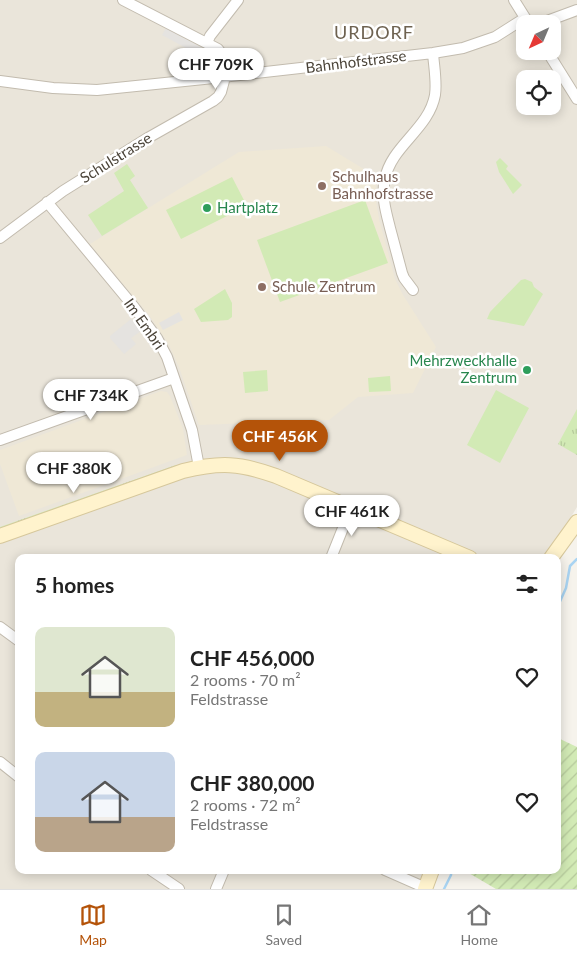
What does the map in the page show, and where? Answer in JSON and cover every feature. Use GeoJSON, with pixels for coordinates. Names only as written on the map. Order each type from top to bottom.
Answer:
{"type":"FeatureCollection","features":[{"type":"Feature","properties":{"kind":"main road"},"geometry":{"type":"LineString","coordinates":[[0,536],[174,474],[199,467],[233,465],[258,470],[307,488],[460,554]]}},
{"type":"Feature","properties":{"kind":"main road"},"geometry":{"type":"LineString","coordinates":[[554,554],[577,522]]}},
{"type":"Feature","properties":{"kind":"main road"},"geometry":{"type":"LineString","coordinates":[[425,888],[430,874]]}},
{"type":"Feature","properties":{"kind":"street"},"geometry":{"type":"LineString","coordinates":[[123,0],[218,49],[226,62],[224,76]]}},
{"type":"Feature","properties":{"kind":"street"},"geometry":{"type":"LineString","coordinates":[[207,43],[210,36],[238,0]]}},
{"type":"Feature","properties":{"kind":"street"},"geometry":{"type":"LineString","coordinates":[[514,0],[523,15]]}},
{"type":"Feature","properties":{"kind":"street"},"geometry":{"type":"LineString","coordinates":[[561,16],[577,10]]}},
{"type":"Feature","properties":{"kind":"street","name":"Bahnhofstrasse"},"geometry":{"type":"LineString","coordinates":[[0,81],[52,88],[97,90],[204,80],[224,76],[463,48],[495,37],[516,26]]}},
{"type":"Feature","properties":{"kind":"street"},"geometry":{"type":"LineString","coordinates":[[413,290],[402,272],[383,191],[385,178],[392,161],[419,127],[433,101],[436,86],[433,53]]}},
{"type":"Feature","properties":{"kind":"street"},"geometry":{"type":"LineString","coordinates":[[553,60],[577,99]]}},
{"type":"Feature","properties":{"kind":"street","name":"Schulstrasse"},"geometry":{"type":"LineString","coordinates":[[0,238],[63,191],[146,139],[214,101],[221,92],[224,76]]}},
{"type":"Feature","properties":{"kind":"street","name":"Im Embri"},"geometry":{"type":"LineString","coordinates":[[48,202],[146,321],[157,338],[167,357],[192,430],[199,467]]}},
{"type":"Feature","properties":{"kind":"street"},"geometry":{"type":"LineString","coordinates":[[0,440],[174,378]]}},
{"type":"Feature","properties":{"kind":"street"},"geometry":{"type":"LineString","coordinates":[[333,554],[351,508]]}},
{"type":"Feature","properties":{"kind":"street"},"geometry":{"type":"LineString","coordinates":[[0,627],[15,638]]}},
{"type":"Feature","properties":{"kind":"street"},"geometry":{"type":"LineString","coordinates":[[0,762],[15,774]]}},
{"type":"Feature","properties":{"kind":"street"},"geometry":{"type":"LineString","coordinates":[[157,874],[179,889]]}},
{"type":"Feature","properties":{"kind":"street"},"geometry":{"type":"LineString","coordinates":[[216,889],[222,874]]}},
{"type":"Feature","properties":{"kind":"street"},"geometry":{"type":"LineString","coordinates":[[394,874],[425,888]]}},
{"type":"Feature","properties":{"kind":"shaded area"},"geometry":{"type":"Polygon","coordinates":[[[0,0],[577,0],[577,507],[549,554],[15,554],[15,874],[425,874],[419,889],[0,889],[0,0]]]}},
{"type":"Feature","properties":{"kind":"shaded area"},"geometry":{"type":"Polygon","coordinates":[[[166,28],[204,49],[201,56],[162,35],[166,28]]]}},
{"type":"Feature","properties":{"kind":"shaded area","name":"Schule Zentrum"},"geometry":{"type":"Polygon","coordinates":[[[326,146],[377,177],[375,195],[379,219],[395,279],[436,347],[413,393],[358,397],[329,420],[199,425],[179,367],[168,343],[149,315],[90,244],[239,152],[326,146]]]}},
{"type":"Feature","properties":{"kind":"shaded area"},"geometry":{"type":"Polygon","coordinates":[[[179,312],[183,320],[163,330],[159,323],[179,312]]]}},
{"type":"Feature","properties":{"kind":"shaded area"},"geometry":{"type":"Polygon","coordinates":[[[131,319],[141,331],[131,338],[136,344],[124,354],[110,336],[131,319]]]}},
{"type":"Feature","properties":{"kind":"shaded area"},"geometry":{"type":"Polygon","coordinates":[[[161,391],[167,392],[170,396],[183,429],[187,455],[19,516],[0,464],[0,450],[161,391]]]}},
{"type":"Feature","properties":{"kind":"green space"},"geometry":{"type":"Polygon","coordinates":[[[500,158],[508,166],[506,169],[522,185],[513,194],[499,172],[496,162],[500,158]]]}},
{"type":"Feature","properties":{"kind":"green space"},"geometry":{"type":"Polygon","coordinates":[[[127,164],[135,176],[130,180],[148,208],[102,236],[88,215],[124,191],[114,173],[127,164]]]}},
{"type":"Feature","properties":{"kind":"green space","name":"Hartplatz"},"geometry":{"type":"Polygon","coordinates":[[[232,177],[247,206],[181,239],[166,210],[232,177]]]}},
{"type":"Feature","properties":{"kind":"green space"},"geometry":{"type":"Polygon","coordinates":[[[365,200],[388,263],[280,302],[257,240],[365,200]]]}},
{"type":"Feature","properties":{"kind":"green space"},"geometry":{"type":"Polygon","coordinates":[[[525,279],[532,282],[534,287],[543,294],[524,326],[487,319],[490,312],[521,280],[525,279]]]}},
{"type":"Feature","properties":{"kind":"green space"},"geometry":{"type":"Polygon","coordinates":[[[225,289],[232,303],[232,317],[228,320],[201,322],[194,309],[225,289]]]}},
{"type":"Feature","properties":{"kind":"green space"},"geometry":{"type":"Polygon","coordinates":[[[267,370],[268,391],[245,393],[243,372],[267,370]]]}},
{"type":"Feature","properties":{"kind":"green space"},"geometry":{"type":"Polygon","coordinates":[[[390,376],[391,391],[369,392],[368,378],[390,376]]]}},
{"type":"Feature","properties":{"kind":"green space"},"geometry":{"type":"Polygon","coordinates":[[[496,390],[529,408],[500,463],[467,445],[496,390]]]}},
{"type":"Feature","properties":{"kind":"green space"},"geometry":{"type":"Polygon","coordinates":[[[577,409],[577,455],[558,444],[577,409]]]}},
{"type":"Feature","properties":{"kind":"green space"},"geometry":{"type":"Polygon","coordinates":[[[178,465],[0,530],[0,527],[178,465]]]}},
{"type":"Feature","properties":{"kind":"green space"},"geometry":{"type":"Polygon","coordinates":[[[561,739],[577,747],[577,889],[496,889],[470,874],[561,874],[561,739]]]}},
{"type":"Feature","properties":{"kind":"waterway"},"geometry":{"type":"LineString","coordinates":[[561,599],[566,588],[570,566],[577,559]]}},
{"type":"Feature","properties":{"kind":"waterway"},"geometry":{"type":"LineString","coordinates":[[444,889],[451,874]]}},
{"type":"Feature","properties":{"kind":"place","name":"Schulhaus Bahnhofstrasse"},"geometry":{"type":"Point","coordinates":[322,186]}},
{"type":"Feature","properties":{"kind":"place","name":"Hartplatz"},"geometry":{"type":"Point","coordinates":[207,208]}},
{"type":"Feature","properties":{"kind":"place","name":"Schule Zentrum"},"geometry":{"type":"Point","coordinates":[262,287]}},
{"type":"Feature","properties":{"kind":"place","name":"Mehrzweckhalle Zentrum"},"geometry":{"type":"Point","coordinates":[527,370]}},
{"type":"Feature","properties":{"kind":"district","name":"URDORF"},"geometry":{"type":"Point","coordinates":[374,33]}}]}
